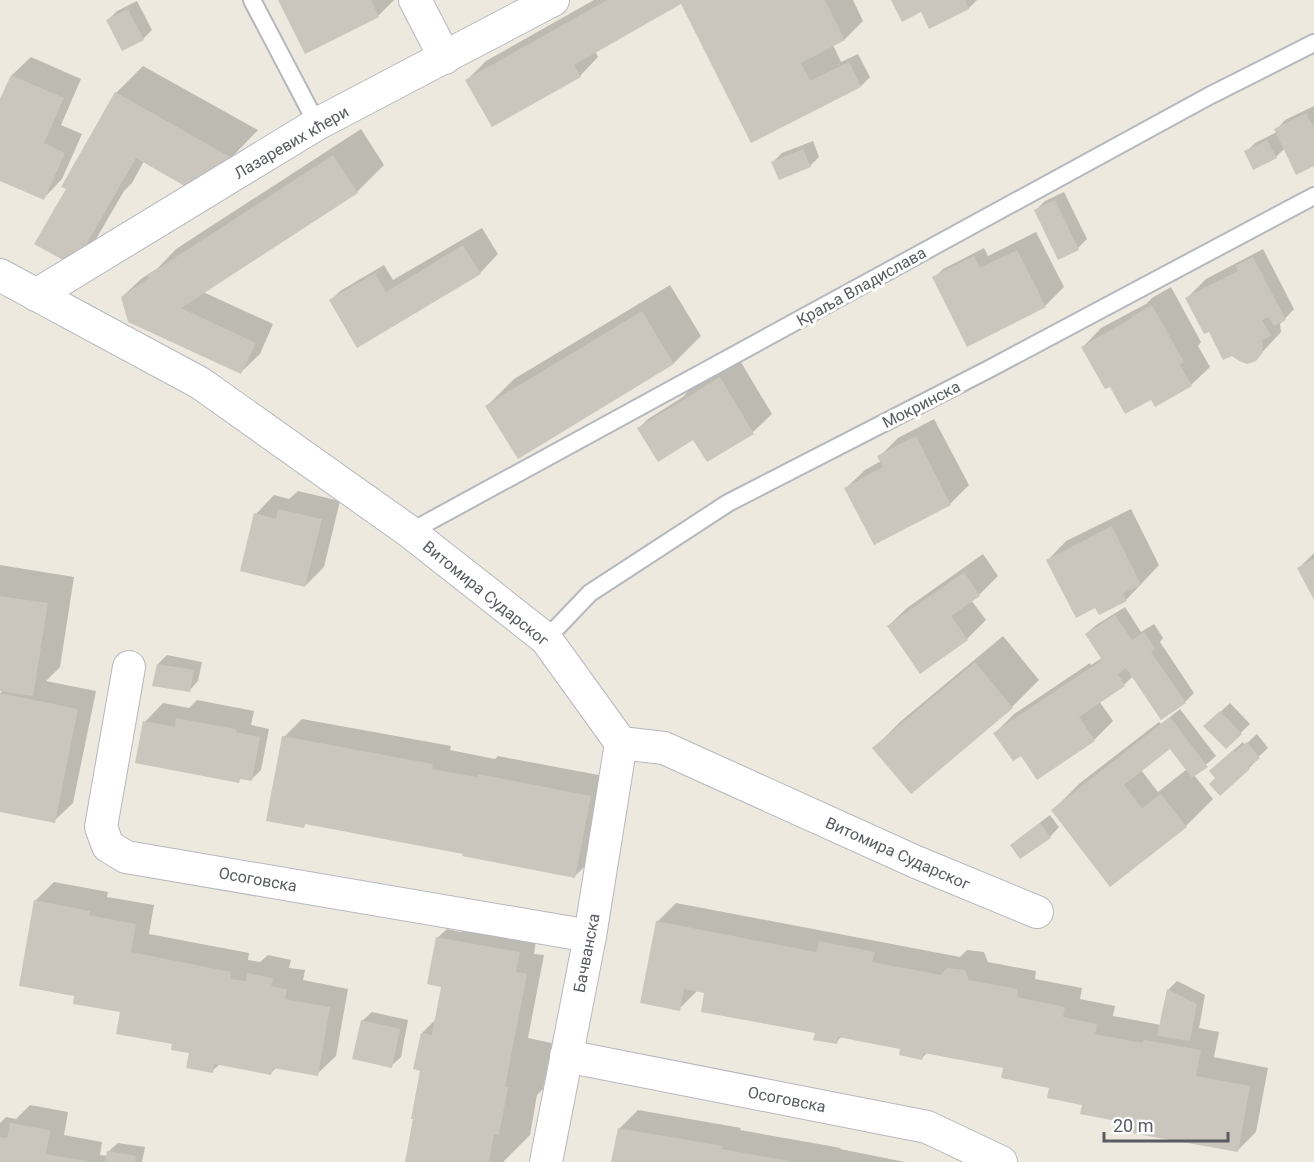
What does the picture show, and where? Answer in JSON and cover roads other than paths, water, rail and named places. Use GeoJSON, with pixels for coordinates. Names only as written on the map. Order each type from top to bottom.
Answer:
{"type":"FeatureCollection","features":[{"type":"Feature","properties":{"kind":"street"},"geometry":{"type":"LineString","coordinates":[[415,0],[445,58]]}},
{"type":"Feature","properties":{"kind":"street","name":"Лазаревих кћери"},"geometry":{"type":"LineString","coordinates":[[36,295],[317,124],[553,0]]}},
{"type":"Feature","properties":{"kind":"street","name":"Витомира Сударског"},"geometry":{"type":"LineString","coordinates":[[0,275],[200,383],[410,532],[546,639],[621,743],[664,748],[916,862],[1037,912]]}},
{"type":"Feature","properties":{"kind":"street","name":"Осоговска"},"geometry":{"type":"LineString","coordinates":[[129,667],[101,827],[108,846],[126,857],[590,936]]}},
{"type":"Feature","properties":{"kind":"street","name":"Бачванска"},"geometry":{"type":"LineString","coordinates":[[546,1162],[590,936],[621,743]]}},
{"type":"Feature","properties":{"kind":"street","name":"Осоговска"},"geometry":{"type":"LineString","coordinates":[[566,1056],[927,1126],[1001,1162]]}},
{"type":"Feature","properties":{"kind":"lane"},"geometry":{"type":"LineString","coordinates":[[252,0],[317,124]]}},
{"type":"Feature","properties":{"kind":"lane","name":"Краља Владислава"},"geometry":{"type":"LineString","coordinates":[[410,532],[1209,96],[1314,43]]}},
{"type":"Feature","properties":{"kind":"lane","name":"Мокринска"},"geometry":{"type":"LineString","coordinates":[[546,639],[590,593],[728,503],[989,369],[1314,196]]}}]}
